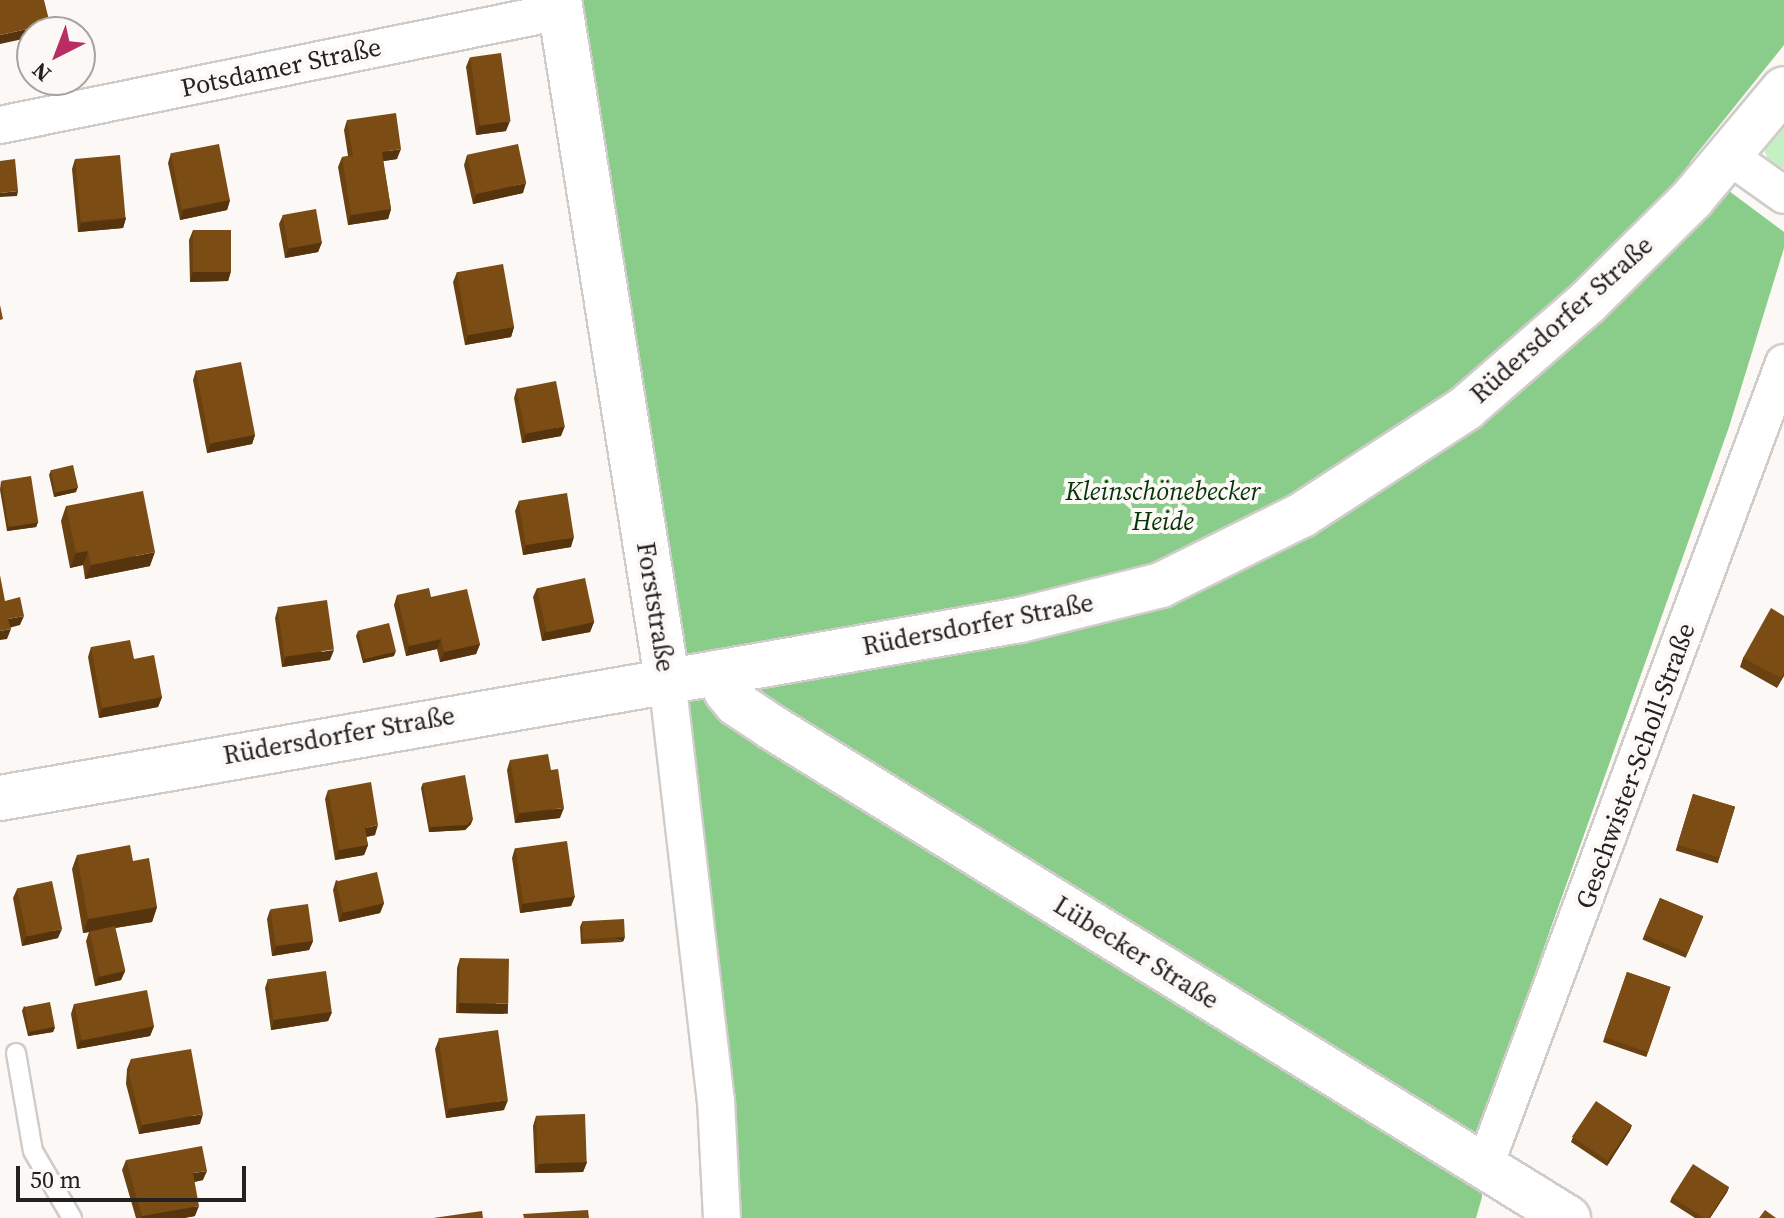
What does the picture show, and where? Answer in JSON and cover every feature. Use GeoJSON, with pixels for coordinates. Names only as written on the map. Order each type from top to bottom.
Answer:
{"type":"FeatureCollection","features":[{"type":"Feature","properties":{"kind":"street","name":"Potsdamer Straße"},"geometry":{"type":"LineString","coordinates":[[0,125],[560,5]]}},
{"type":"Feature","properties":{"kind":"street","name":"Forststraße"},"geometry":{"type":"LineString","coordinates":[[560,5],[667,679],[716,1100],[722,1218]]}},
{"type":"Feature","properties":{"kind":"street","name":"Rüdersdorfer Straße"},"geometry":{"type":"LineString","coordinates":[[0,798],[1099,603],[1161,585],[1249,543],[1326,500],[1466,408],[1587,303],[1729,156],[1784,89]]}},
{"type":"Feature","properties":{"kind":"street"},"geometry":{"type":"LineString","coordinates":[[1729,156],[1784,195]]}},
{"type":"Feature","properties":{"kind":"street","name":"Geschwister-Scholl-Straße"},"geometry":{"type":"LineString","coordinates":[[1484,1168],[1784,363]]}},
{"type":"Feature","properties":{"kind":"street","name":"Lübecker Straße"},"geometry":{"type":"LineString","coordinates":[[722,672],[726,691],[737,704],[773,728],[1568,1218]]}},
{"type":"Feature","properties":{"kind":"lane"},"geometry":{"type":"LineString","coordinates":[[16,1053],[33,1151],[72,1218]]}},
{"type":"Feature","properties":{"kind":"green space","name":"Kleinschönebecker Heide"},"geometry":{"type":"Polygon","coordinates":[[[567,0],[1784,0],[1784,45],[1690,162],[1784,232],[1784,248],[1729,427],[1479,1130],[1482,1197],[1476,1218],[734,1218],[567,0]]]}},
{"type":"Feature","properties":{"kind":"green space"},"geometry":{"type":"Polygon","coordinates":[[[1784,115],[1784,169],[1768,160],[1764,149],[1784,115]]]}},
{"type":"Feature","properties":{"kind":"building"},"geometry":{"type":"Polygon","coordinates":[[[0,0],[44,0],[48,16],[16,16],[16,31],[0,35],[0,0]]]}},
{"type":"Feature","properties":{"kind":"building"},"geometry":{"type":"Polygon","coordinates":[[[501,53],[511,121],[480,126],[470,57],[501,53]]]}},
{"type":"Feature","properties":{"kind":"building"},"geometry":{"type":"Polygon","coordinates":[[[396,113],[401,149],[382,152],[391,209],[351,215],[342,157],[353,156],[347,120],[396,113]]]}},
{"type":"Feature","properties":{"kind":"building"},"geometry":{"type":"Polygon","coordinates":[[[219,144],[230,200],[182,209],[171,153],[219,144]]]}},
{"type":"Feature","properties":{"kind":"building"},"geometry":{"type":"Polygon","coordinates":[[[518,144],[526,183],[475,194],[467,155],[518,144]]]}},
{"type":"Feature","properties":{"kind":"building"},"geometry":{"type":"Polygon","coordinates":[[[120,155],[125,218],[81,222],[75,159],[120,155]]]}},
{"type":"Feature","properties":{"kind":"building"},"geometry":{"type":"Polygon","coordinates":[[[15,159],[18,191],[0,193],[0,161],[15,159]]]}},
{"type":"Feature","properties":{"kind":"building"},"geometry":{"type":"Polygon","coordinates":[[[316,209],[322,242],[288,248],[283,215],[316,209]]]}},
{"type":"Feature","properties":{"kind":"building"},"geometry":{"type":"Polygon","coordinates":[[[193,230],[231,230],[231,272],[193,272],[193,230]]]}},
{"type":"Feature","properties":{"kind":"building"},"geometry":{"type":"Polygon","coordinates":[[[503,264],[514,327],[468,335],[457,272],[503,264]]]}},
{"type":"Feature","properties":{"kind":"building"},"geometry":{"type":"Polygon","coordinates":[[[241,362],[255,435],[210,443],[196,371],[241,362]]]}},
{"type":"Feature","properties":{"kind":"building"},"geometry":{"type":"Polygon","coordinates":[[[556,381],[565,426],[526,434],[517,389],[556,381]]]}},
{"type":"Feature","properties":{"kind":"building"},"geometry":{"type":"Polygon","coordinates":[[[73,465],[78,487],[56,493],[51,470],[73,465]]]}},
{"type":"Feature","properties":{"kind":"building"},"geometry":{"type":"Polygon","coordinates":[[[31,476],[38,522],[9,527],[1,481],[31,476]]]}},
{"type":"Feature","properties":{"kind":"building"},"geometry":{"type":"Polygon","coordinates":[[[143,491],[155,552],[91,565],[88,551],[76,553],[66,506],[143,491]]]}},
{"type":"Feature","properties":{"kind":"building"},"geometry":{"type":"Polygon","coordinates":[[[567,493],[574,537],[526,545],[519,501],[567,493]]]}},
{"type":"Feature","properties":{"kind":"building"},"geometry":{"type":"Polygon","coordinates":[[[0,575],[5,601],[20,597],[24,616],[8,619],[11,629],[0,631],[0,575]]]}},
{"type":"Feature","properties":{"kind":"building"},"geometry":{"type":"Polygon","coordinates":[[[585,578],[594,622],[546,632],[537,588],[585,578]]]}},
{"type":"Feature","properties":{"kind":"building"},"geometry":{"type":"Polygon","coordinates":[[[429,588],[431,597],[467,589],[480,644],[444,652],[441,639],[409,646],[397,595],[429,588]]]}},
{"type":"Feature","properties":{"kind":"building"},"geometry":{"type":"Polygon","coordinates":[[[327,600],[334,650],[284,656],[277,607],[327,600]]]}},
{"type":"Feature","properties":{"kind":"building"},"geometry":{"type":"Polygon","coordinates":[[[1771,608],[1784,616],[1784,673],[1781,678],[1743,658],[1771,608]]]}},
{"type":"Feature","properties":{"kind":"building"},"geometry":{"type":"Polygon","coordinates":[[[389,623],[396,651],[365,659],[358,631],[389,623]]]}},
{"type":"Feature","properties":{"kind":"building"},"geometry":{"type":"Polygon","coordinates":[[[130,640],[134,659],[154,655],[162,697],[102,708],[91,647],[130,640]]]}},
{"type":"Feature","properties":{"kind":"building"},"geometry":{"type":"Polygon","coordinates":[[[548,754],[551,770],[558,769],[564,808],[519,813],[510,760],[548,754]]]}},
{"type":"Feature","properties":{"kind":"building"},"geometry":{"type":"Polygon","coordinates":[[[465,775],[473,819],[467,825],[430,827],[423,783],[465,775]]]}},
{"type":"Feature","properties":{"kind":"building"},"geometry":{"type":"Polygon","coordinates":[[[371,782],[378,825],[365,828],[368,845],[339,850],[328,790],[371,782]]]}},
{"type":"Feature","properties":{"kind":"building"},"geometry":{"type":"Polygon","coordinates":[[[1693,794],[1735,807],[1720,858],[1678,845],[1693,794]]]}},
{"type":"Feature","properties":{"kind":"building"},"geometry":{"type":"Polygon","coordinates":[[[567,841],[575,896],[523,904],[516,848],[567,841]]]}},
{"type":"Feature","properties":{"kind":"building"},"geometry":{"type":"Polygon","coordinates":[[[130,845],[133,861],[149,858],[157,907],[88,919],[77,855],[130,845]]]}},
{"type":"Feature","properties":{"kind":"building"},"geometry":{"type":"Polygon","coordinates":[[[377,872],[384,903],[343,913],[336,881],[377,872]]]}},
{"type":"Feature","properties":{"kind":"building"},"geometry":{"type":"Polygon","coordinates":[[[52,881],[62,929],[27,936],[17,888],[52,881]]]}},
{"type":"Feature","properties":{"kind":"building"},"geometry":{"type":"Polygon","coordinates":[[[1660,898],[1703,916],[1688,953],[1644,935],[1660,898]]]}},
{"type":"Feature","properties":{"kind":"building"},"geometry":{"type":"Polygon","coordinates":[[[308,904],[313,941],[276,946],[270,909],[308,904]]]}},
{"type":"Feature","properties":{"kind":"building"},"geometry":{"type":"Polygon","coordinates":[[[624,919],[625,937],[583,939],[582,921],[624,919]]]}},
{"type":"Feature","properties":{"kind":"building"},"geometry":{"type":"Polygon","coordinates":[[[115,926],[125,971],[100,977],[90,932],[115,926]]]}},
{"type":"Feature","properties":{"kind":"building"},"geometry":{"type":"Polygon","coordinates":[[[460,958],[509,959],[508,1004],[459,1003],[460,958]]]}},
{"type":"Feature","properties":{"kind":"building"},"geometry":{"type":"Polygon","coordinates":[[[326,971],[332,1012],[273,1020],[268,979],[326,971]]]}},
{"type":"Feature","properties":{"kind":"building"},"geometry":{"type":"Polygon","coordinates":[[[1627,972],[1670,987],[1648,1052],[1605,1037],[1627,972]]]}},
{"type":"Feature","properties":{"kind":"building"},"geometry":{"type":"Polygon","coordinates":[[[147,990],[154,1026],[81,1040],[74,1004],[147,990]]]}},
{"type":"Feature","properties":{"kind":"building"},"geometry":{"type":"Polygon","coordinates":[[[50,1002],[55,1027],[29,1032],[24,1007],[50,1002]]]}},
{"type":"Feature","properties":{"kind":"building"},"geometry":{"type":"Polygon","coordinates":[[[498,1030],[508,1100],[448,1109],[439,1038],[498,1030]]]}},
{"type":"Feature","properties":{"kind":"building"},"geometry":{"type":"Polygon","coordinates":[[[191,1049],[203,1114],[142,1125],[129,1075],[131,1059],[191,1049]]]}},
{"type":"Feature","properties":{"kind":"building"},"geometry":{"type":"Polygon","coordinates":[[[1596,1101],[1632,1125],[1608,1161],[1572,1137],[1596,1101]]]}},
{"type":"Feature","properties":{"kind":"building"},"geometry":{"type":"Polygon","coordinates":[[[585,1114],[587,1162],[538,1164],[536,1116],[585,1114]]]}},
{"type":"Feature","properties":{"kind":"building"},"geometry":{"type":"Polygon","coordinates":[[[202,1146],[207,1171],[193,1173],[199,1206],[142,1216],[126,1160],[202,1146]]]}},
{"type":"Feature","properties":{"kind":"building"},"geometry":{"type":"Polygon","coordinates":[[[1693,1164],[1729,1187],[1709,1218],[1704,1218],[1672,1197],[1693,1164]]]}},
{"type":"Feature","properties":{"kind":"building"},"geometry":{"type":"Polygon","coordinates":[[[588,1210],[589,1218],[524,1218],[523,1214],[588,1210]]]}},
{"type":"Feature","properties":{"kind":"building"},"geometry":{"type":"Polygon","coordinates":[[[1765,1210],[1776,1218],[1759,1218],[1765,1210]]]}},
{"type":"Feature","properties":{"kind":"building"},"geometry":{"type":"Polygon","coordinates":[[[482,1211],[483,1218],[433,1218],[482,1211]]]}}]}
